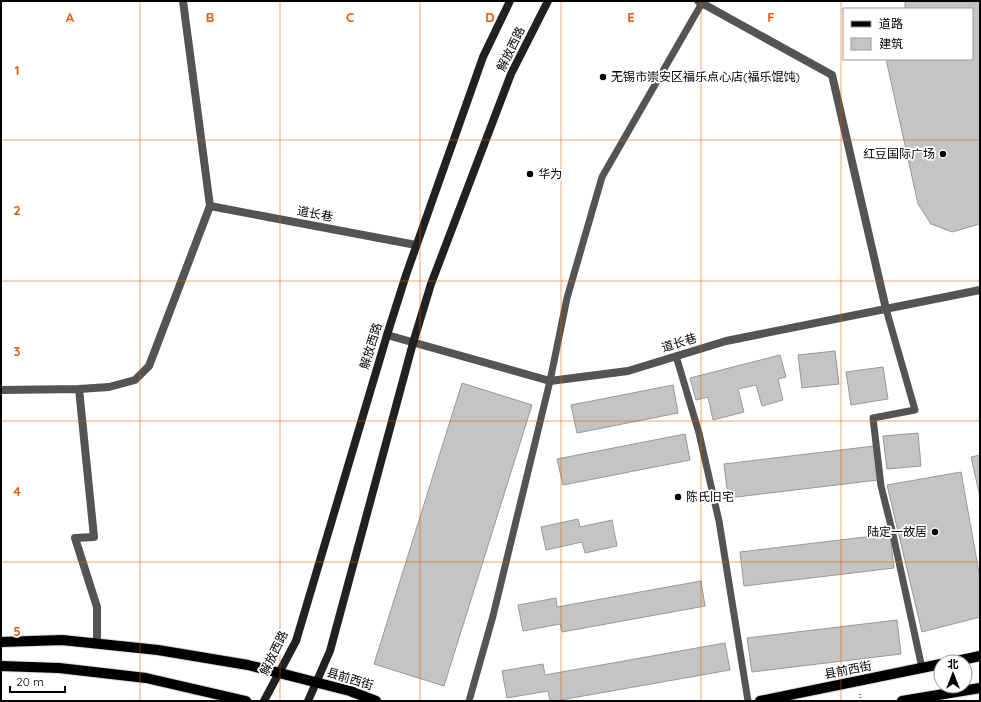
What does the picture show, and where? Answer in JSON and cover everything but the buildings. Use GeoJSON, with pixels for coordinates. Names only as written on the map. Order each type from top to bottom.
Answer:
{"type":"FeatureCollection","features":[{"type":"Feature","properties":{"kind":"main road","name":"解放西路"},"geometry":{"type":"LineString","coordinates":[[264,701],[296,641],[387,335],[416,245],[483,57],[510,1]]}},
{"type":"Feature","properties":{"kind":"main road","name":"解放西路"},"geometry":{"type":"LineString","coordinates":[[308,701],[330,651],[413,343],[431,284],[511,74],[548,1]]}},
{"type":"Feature","properties":{"kind":"main road","name":"县前西街"},"geometry":{"type":"LineString","coordinates":[[1,642],[62,640],[165,652],[248,665],[316,682],[376,701]]}},
{"type":"Feature","properties":{"kind":"main road"},"geometry":{"type":"LineString","coordinates":[[1,666],[59,668],[146,678],[246,701]]}},
{"type":"Feature","properties":{"kind":"main road","name":"县前西街"},"geometry":{"type":"LineString","coordinates":[[760,701],[933,666]]}},
{"type":"Feature","properties":{"kind":"main road"},"geometry":{"type":"LineString","coordinates":[[902,701],[980,688]]}},
{"type":"Feature","properties":{"kind":"street"},"geometry":{"type":"LineString","coordinates":[[1,390],[79,389],[109,386],[135,380],[149,366],[210,206],[183,1]]}},
{"type":"Feature","properties":{"kind":"street"},"geometry":{"type":"LineString","coordinates":[[700,2],[832,75],[886,309]]}},
{"type":"Feature","properties":{"kind":"street","name":"道长巷"},"geometry":{"type":"LineString","coordinates":[[210,206],[416,245]]}},
{"type":"Feature","properties":{"kind":"street","name":"道长巷"},"geometry":{"type":"LineString","coordinates":[[387,335],[550,381],[628,371],[726,340],[980,290]]}},
{"type":"Feature","properties":{"kind":"street"},"geometry":{"type":"LineString","coordinates":[[79,389],[94,537],[75,538],[97,607],[97,644]]}},
{"type":"Feature","properties":{"kind":"lane"},"geometry":{"type":"LineString","coordinates":[[469,701],[493,616],[550,381],[567,298],[602,177],[700,2]]}},
{"type":"Feature","properties":{"kind":"lane"},"geometry":{"type":"LineString","coordinates":[[886,309],[915,410],[873,418],[881,486],[922,668]]}},
{"type":"Feature","properties":{"kind":"lane"},"geometry":{"type":"LineString","coordinates":[[676,356],[699,433],[719,521],[748,701]]}},
{"type":"Feature","properties":{"kind":"place","name":"无锡市崇安区福乐点心店(福乐馄饨)"},"geometry":{"type":"Point","coordinates":[603,77]}},
{"type":"Feature","properties":{"kind":"place","name":"红豆国际广场"},"geometry":{"type":"Point","coordinates":[943,154]}},
{"type":"Feature","properties":{"kind":"place","name":"华为"},"geometry":{"type":"Point","coordinates":[530,174]}},
{"type":"Feature","properties":{"kind":"place","name":"陈氏旧宅"},"geometry":{"type":"Point","coordinates":[678,497]}},
{"type":"Feature","properties":{"kind":"place","name":"陆定一故居"},"geometry":{"type":"Point","coordinates":[935,532]}}]}
